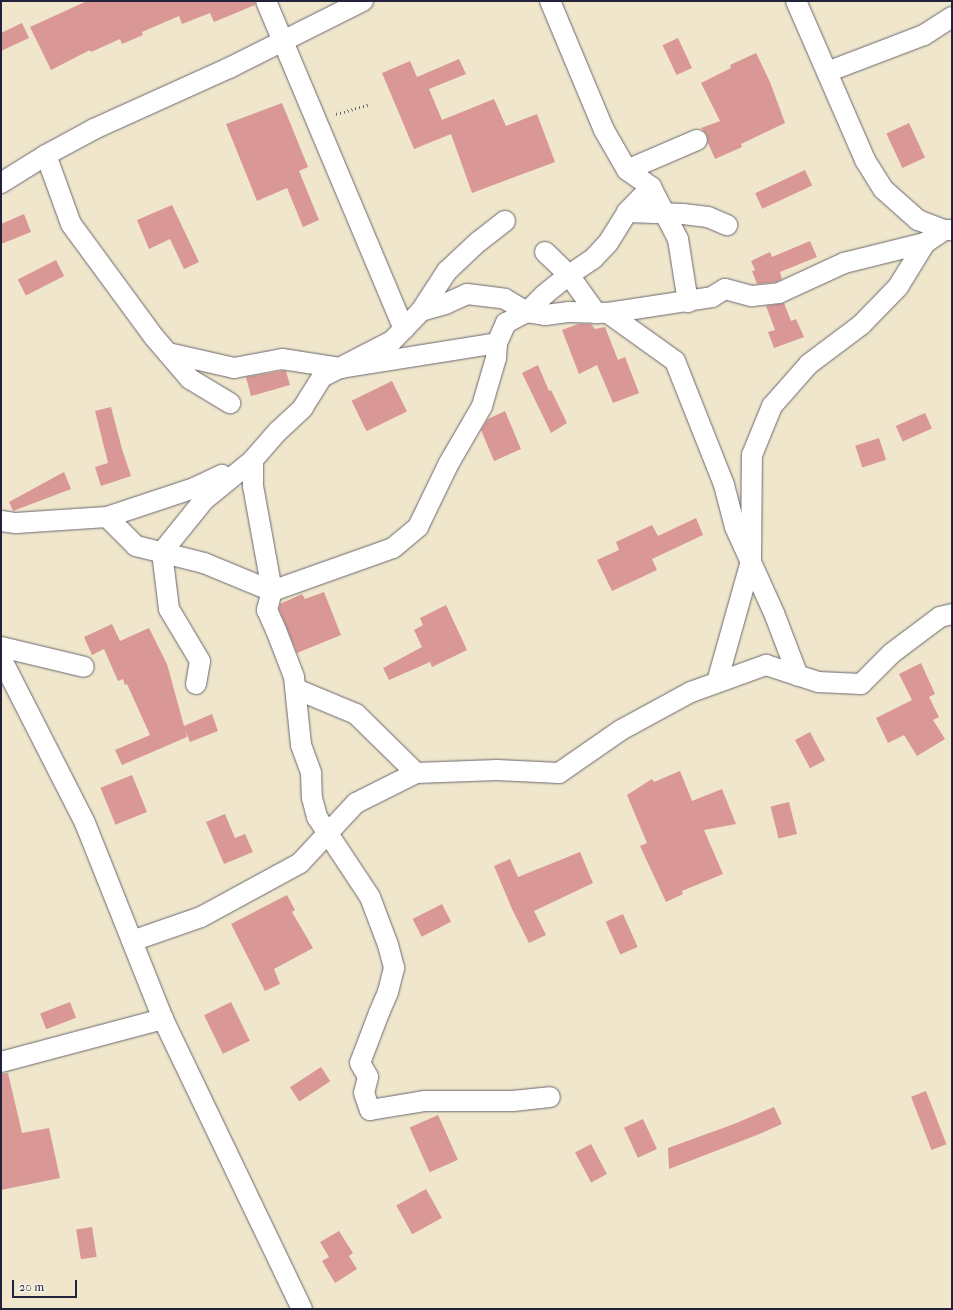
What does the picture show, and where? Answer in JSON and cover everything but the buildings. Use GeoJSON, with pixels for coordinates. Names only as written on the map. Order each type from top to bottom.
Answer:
{"type":"FeatureCollection","features":[{"type":"Feature","properties":{"kind":"street"},"geometry":{"type":"LineString","coordinates":[[266,1],[404,329]]}},
{"type":"Feature","properties":{"kind":"street"},"geometry":{"type":"LineString","coordinates":[[1,183],[46,155],[94,129],[283,42],[363,1]]}},
{"type":"Feature","properties":{"kind":"street"},"geometry":{"type":"LineString","coordinates":[[550,1],[604,130],[627,170],[651,187],[678,239],[688,302]]}},
{"type":"Feature","properties":{"kind":"street"},"geometry":{"type":"LineString","coordinates":[[796,1],[865,160],[883,189],[918,220],[948,230]]}},
{"type":"Feature","properties":{"kind":"street"},"geometry":{"type":"LineString","coordinates":[[827,72],[924,35],[952,17]]}},
{"type":"Feature","properties":{"kind":"street"},"geometry":{"type":"LineString","coordinates":[[627,170],[697,140]]}},
{"type":"Feature","properties":{"kind":"street"},"geometry":{"type":"LineString","coordinates":[[46,155],[71,224],[154,337],[190,379],[230,403]]}},
{"type":"Feature","properties":{"kind":"street"},"geometry":{"type":"LineString","coordinates":[[107,517],[136,546],[204,563],[272,591],[393,548],[418,527],[449,463],[482,406],[496,358],[497,343],[506,323],[527,312],[544,295],[569,275],[593,259],[608,243],[627,212],[651,187]]}},
{"type":"Feature","properties":{"kind":"street"},"geometry":{"type":"LineString","coordinates":[[627,212],[664,213],[708,217],[727,225]]}},
{"type":"Feature","properties":{"kind":"street"},"geometry":{"type":"LineString","coordinates":[[196,684],[200,661],[169,609],[162,552],[204,500],[253,460],[278,431],[304,408],[322,377],[392,341],[421,311],[449,268],[504,221]]}},
{"type":"Feature","properties":{"kind":"street"},"geometry":{"type":"LineString","coordinates":[[421,311],[445,304],[467,294],[505,299],[527,312],[545,315],[568,312],[602,313],[688,302],[712,297],[725,289],[752,296],[779,293],[844,263],[925,243],[948,230]]}},
{"type":"Feature","properties":{"kind":"street"},"geometry":{"type":"LineString","coordinates":[[717,682],[751,561],[752,455],[772,406],[809,364],[861,325],[898,287],[925,243]]}},
{"type":"Feature","properties":{"kind":"street"},"geometry":{"type":"LineString","coordinates":[[545,252],[569,275],[602,313],[675,362],[724,485],[735,527],[774,613],[798,676]]}},
{"type":"Feature","properties":{"kind":"street"},"geometry":{"type":"LineString","coordinates":[[449,268],[467,294]]}},
{"type":"Feature","properties":{"kind":"street"},"geometry":{"type":"LineString","coordinates":[[168,353],[234,368],[282,359],[341,368],[497,343]]}},
{"type":"Feature","properties":{"kind":"street"},"geometry":{"type":"LineString","coordinates":[[253,460],[253,486],[272,591],[267,610],[294,678],[301,745],[311,773],[312,798],[317,817],[370,896],[388,945],[394,968],[388,992],[360,1063],[368,1077],[364,1093],[370,1110],[425,1101],[513,1101],[550,1097]]}},
{"type":"Feature","properties":{"kind":"street"},"geometry":{"type":"LineString","coordinates":[[1,521],[16,523],[107,517],[194,488],[253,460]]}},
{"type":"Feature","properties":{"kind":"street"},"geometry":{"type":"LineString","coordinates":[[132,941],[202,917],[300,863],[356,803],[416,773],[497,770],[559,773],[621,730],[691,692],[766,665],[818,682],[861,684],[892,653],[940,617],[952,614]]}},
{"type":"Feature","properties":{"kind":"street"},"geometry":{"type":"LineString","coordinates":[[1,647],[84,667]]}},
{"type":"Feature","properties":{"kind":"street"},"geometry":{"type":"LineString","coordinates":[[1,658],[85,822],[163,1019],[302,1309]]}},
{"type":"Feature","properties":{"kind":"street"},"geometry":{"type":"LineString","coordinates":[[296,689],[356,714],[416,773]]}},
{"type":"Feature","properties":{"kind":"street"},"geometry":{"type":"LineString","coordinates":[[1,1062],[163,1019]]}},
{"type":"Feature","properties":{"kind":"path"},"geometry":{"type":"LineString","coordinates":[[316,120],[368,105]]}}]}
